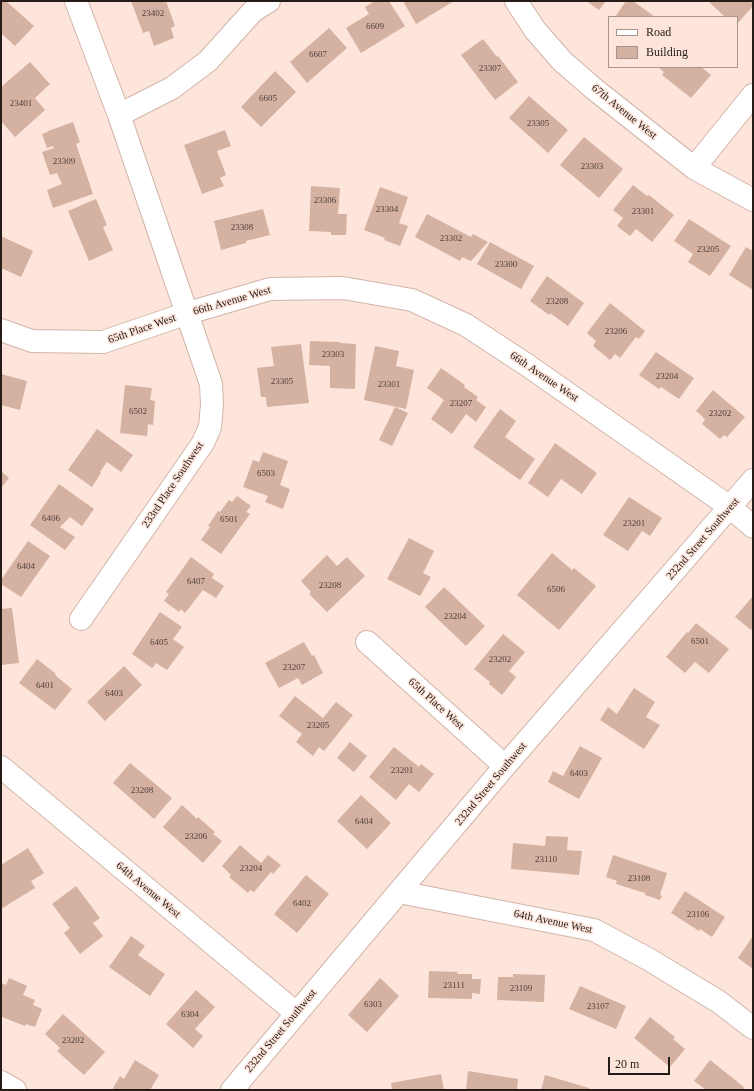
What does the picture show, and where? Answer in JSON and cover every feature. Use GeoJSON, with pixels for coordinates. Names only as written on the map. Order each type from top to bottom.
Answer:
{"type":"FeatureCollection","features":[{"type":"Feature","properties":{"kind":"street","name":"66th Avenue West"},"geometry":{"type":"LineString","coordinates":[[76,1],[120,115],[188,313],[270,289],[343,288],[412,300],[466,325],[515,357],[730,507],[753,527]]}},
{"type":"Feature","properties":{"kind":"street"},"geometry":{"type":"LineString","coordinates":[[120,115],[172,88],[208,61],[253,11],[269,1]]}},
{"type":"Feature","properties":{"kind":"street","name":"67th Avenue West"},"geometry":{"type":"LineString","coordinates":[[516,1],[535,30],[562,61],[694,168],[753,200]]}},
{"type":"Feature","properties":{"kind":"street"},"geometry":{"type":"LineString","coordinates":[[694,168],[753,95]]}},
{"type":"Feature","properties":{"kind":"street","name":"65th Place West"},"geometry":{"type":"LineString","coordinates":[[1,330],[32,340],[103,342],[188,313]]}},
{"type":"Feature","properties":{"kind":"street","name":"233rd Place Southwest"},"geometry":{"type":"LineString","coordinates":[[81,619],[193,458],[203,443],[210,427],[212,405],[211,384],[188,313]]}},
{"type":"Feature","properties":{"kind":"street","name":"232nd Street Southwest"},"geometry":{"type":"LineString","coordinates":[[232,1090],[505,766],[753,480]]}},
{"type":"Feature","properties":{"kind":"street","name":"65th Place West"},"geometry":{"type":"LineString","coordinates":[[367,642],[505,766]]}},
{"type":"Feature","properties":{"kind":"street","name":"64th Avenue West"},"geometry":{"type":"LineString","coordinates":[[1,767],[296,1013]]}},
{"type":"Feature","properties":{"kind":"street","name":"64th Avenue West"},"geometry":{"type":"LineString","coordinates":[[399,892],[594,930],[650,960],[719,1002],[753,1028]]}},
{"type":"Feature","properties":{"kind":"street"},"geometry":{"type":"LineString","coordinates":[[1,1082],[15,1090]]}},
{"type":"Feature","properties":{"kind":"building"},"geometry":{"type":"Polygon","coordinates":[[[1,1],[6,1],[34,26],[15,46],[1,33],[1,1]]]}},
{"type":"Feature","properties":{"kind":"building"},"geometry":{"type":"Polygon","coordinates":[[[131,1],[166,1],[175,26],[171,28],[174,38],[154,46],[149,31],[143,33],[131,1]]]}},
{"type":"Feature","properties":{"kind":"building"},"geometry":{"type":"Polygon","coordinates":[[[375,1],[389,1],[405,26],[361,53],[346,28],[369,14],[365,7],[375,1]]]}},
{"type":"Feature","properties":{"kind":"building"},"geometry":{"type":"Polygon","coordinates":[[[403,1],[454,1],[416,24],[403,1]]]}},
{"type":"Feature","properties":{"kind":"building"},"geometry":{"type":"Polygon","coordinates":[[[586,1],[606,1],[599,10],[586,1]]]}},
{"type":"Feature","properties":{"kind":"building"},"geometry":{"type":"Polygon","coordinates":[[[626,1],[633,1],[654,16],[616,16],[626,1]]]}},
{"type":"Feature","properties":{"kind":"building"},"geometry":{"type":"Polygon","coordinates":[[[708,1],[750,1],[753,4],[753,6],[738,23],[738,16],[724,16],[708,1]]]}},
{"type":"Feature","properties":{"kind":"building"},"geometry":{"type":"Polygon","coordinates":[[[329,28],[347,48],[307,83],[290,62],[329,28]]]}},
{"type":"Feature","properties":{"kind":"building"},"geometry":{"type":"Polygon","coordinates":[[[483,39],[518,82],[495,100],[461,55],[483,39]]]}},
{"type":"Feature","properties":{"kind":"building"},"geometry":{"type":"Polygon","coordinates":[[[30,62],[50,84],[35,98],[45,110],[15,137],[1,121],[1,87],[30,62]]]}},
{"type":"Feature","properties":{"kind":"building"},"geometry":{"type":"Polygon","coordinates":[[[659,68],[702,68],[711,75],[691,98],[662,75],[664,72],[659,68]]]}},
{"type":"Feature","properties":{"kind":"building"},"geometry":{"type":"Polygon","coordinates":[[[275,71],[296,92],[261,127],[241,107],[275,71]]]}},
{"type":"Feature","properties":{"kind":"building"},"geometry":{"type":"Polygon","coordinates":[[[529,96],[568,130],[548,153],[509,118],[529,96]]]}},
{"type":"Feature","properties":{"kind":"building"},"geometry":{"type":"Polygon","coordinates":[[[73,122],[80,142],[76,144],[93,194],[53,208],[47,190],[62,184],[57,173],[50,175],[42,152],[54,148],[53,146],[47,148],[42,134],[73,122]]]}},
{"type":"Feature","properties":{"kind":"building"},"geometry":{"type":"Polygon","coordinates":[[[225,130],[231,146],[217,151],[226,175],[220,178],[224,186],[202,194],[184,145],[225,130]]]}},
{"type":"Feature","properties":{"kind":"building"},"geometry":{"type":"Polygon","coordinates":[[[584,137],[623,169],[599,198],[560,165],[584,137]]]}},
{"type":"Feature","properties":{"kind":"building"},"geometry":{"type":"Polygon","coordinates":[[[633,185],[647,196],[649,195],[674,215],[652,242],[636,229],[630,236],[617,226],[623,218],[613,210],[633,185]]]}},
{"type":"Feature","properties":{"kind":"building"},"geometry":{"type":"Polygon","coordinates":[[[311,186],[340,188],[338,214],[347,214],[346,235],[331,235],[331,232],[309,231],[311,186]]]}},
{"type":"Feature","properties":{"kind":"building"},"geometry":{"type":"Polygon","coordinates":[[[380,187],[408,197],[399,223],[408,226],[400,246],[384,240],[385,238],[364,230],[380,187]]]}},
{"type":"Feature","properties":{"kind":"building"},"geometry":{"type":"Polygon","coordinates":[[[96,199],[107,225],[103,227],[113,250],[89,261],[68,211],[96,199]]]}},
{"type":"Feature","properties":{"kind":"building"},"geometry":{"type":"Polygon","coordinates":[[[263,209],[270,235],[246,241],[246,243],[221,250],[214,221],[263,209]]]}},
{"type":"Feature","properties":{"kind":"building"},"geometry":{"type":"Polygon","coordinates":[[[427,214],[471,237],[473,234],[488,242],[471,261],[462,257],[460,261],[415,237],[427,214]]]}},
{"type":"Feature","properties":{"kind":"building"},"geometry":{"type":"Polygon","coordinates":[[[689,219],[731,246],[710,276],[688,262],[693,254],[674,241],[689,219]]]}},
{"type":"Feature","properties":{"kind":"building"},"geometry":{"type":"Polygon","coordinates":[[[1,236],[33,251],[21,277],[1,268],[1,236]]]}},
{"type":"Feature","properties":{"kind":"building"},"geometry":{"type":"Polygon","coordinates":[[[490,242],[534,266],[521,289],[477,264],[490,242]]]}},
{"type":"Feature","properties":{"kind":"building"},"geometry":{"type":"Polygon","coordinates":[[[746,247],[753,251],[753,290],[729,275],[746,247]]]}},
{"type":"Feature","properties":{"kind":"building"},"geometry":{"type":"Polygon","coordinates":[[[547,276],[584,303],[568,326],[550,313],[549,315],[530,301],[547,276]]]}},
{"type":"Feature","properties":{"kind":"building"},"geometry":{"type":"Polygon","coordinates":[[[610,303],[645,331],[639,339],[636,337],[620,358],[615,354],[610,360],[593,346],[596,341],[587,333],[610,303]]]}},
{"type":"Feature","properties":{"kind":"building"},"geometry":{"type":"Polygon","coordinates":[[[310,341],[356,344],[355,389],[330,388],[330,366],[309,365],[310,341]]]}},
{"type":"Feature","properties":{"kind":"building"},"geometry":{"type":"Polygon","coordinates":[[[301,344],[309,403],[267,407],[266,397],[261,397],[257,368],[274,366],[271,347],[301,344]]]}},
{"type":"Feature","properties":{"kind":"building"},"geometry":{"type":"Polygon","coordinates":[[[375,346],[399,351],[396,366],[414,370],[406,409],[364,400],[375,346]]]}},
{"type":"Feature","properties":{"kind":"building"},"geometry":{"type":"Polygon","coordinates":[[[656,352],[694,378],[679,399],[661,387],[659,389],[639,375],[656,352]]]}},
{"type":"Feature","properties":{"kind":"building"},"geometry":{"type":"Polygon","coordinates":[[[441,368],[465,385],[464,387],[478,397],[476,400],[486,407],[476,422],[466,414],[452,434],[431,419],[444,400],[427,388],[441,368]]]}},
{"type":"Feature","properties":{"kind":"building"},"geometry":{"type":"Polygon","coordinates":[[[1,374],[27,381],[20,410],[1,405],[1,374]]]}},
{"type":"Feature","properties":{"kind":"building"},"geometry":{"type":"Polygon","coordinates":[[[125,385],[152,388],[150,400],[155,401],[153,425],[148,424],[147,436],[120,433],[125,385]]]}},
{"type":"Feature","properties":{"kind":"building"},"geometry":{"type":"Polygon","coordinates":[[[713,390],[745,417],[727,437],[724,435],[720,439],[702,424],[705,419],[696,411],[713,390]]]}},
{"type":"Feature","properties":{"kind":"building"},"geometry":{"type":"Polygon","coordinates":[[[395,407],[408,413],[392,446],[379,440],[395,407]]]}},
{"type":"Feature","properties":{"kind":"building"},"geometry":{"type":"Polygon","coordinates":[[[500,409],[516,421],[505,437],[535,459],[520,480],[473,447],[500,409]]]}},
{"type":"Feature","properties":{"kind":"building"},"geometry":{"type":"Polygon","coordinates":[[[97,429],[133,455],[121,472],[107,462],[92,487],[68,470],[97,429]]]}},
{"type":"Feature","properties":{"kind":"building"},"geometry":{"type":"Polygon","coordinates":[[[555,443],[597,473],[582,494],[561,479],[548,497],[528,483],[555,443]]]}},
{"type":"Feature","properties":{"kind":"building"},"geometry":{"type":"Polygon","coordinates":[[[263,452],[288,461],[280,485],[290,489],[283,509],[265,502],[268,496],[243,487],[253,460],[259,462],[263,452]]]}},
{"type":"Feature","properties":{"kind":"building"},"geometry":{"type":"Polygon","coordinates":[[[1,471],[9,478],[1,488],[1,471]]]}},
{"type":"Feature","properties":{"kind":"building"},"geometry":{"type":"Polygon","coordinates":[[[59,484],[94,509],[82,526],[70,517],[60,527],[75,537],[65,550],[30,525],[59,484]]]}},
{"type":"Feature","properties":{"kind":"building"},"geometry":{"type":"Polygon","coordinates":[[[237,496],[251,506],[246,512],[250,514],[221,554],[201,540],[218,511],[220,512],[229,500],[232,502],[237,496]]]}},
{"type":"Feature","properties":{"kind":"building"},"geometry":{"type":"Polygon","coordinates":[[[629,497],[662,518],[650,536],[642,531],[628,551],[603,535],[629,497]]]}},
{"type":"Feature","properties":{"kind":"building"},"geometry":{"type":"Polygon","coordinates":[[[409,538],[434,551],[423,573],[431,577],[420,596],[387,579],[409,538]]]}},
{"type":"Feature","properties":{"kind":"building"},"geometry":{"type":"Polygon","coordinates":[[[28,541],[50,556],[21,597],[1,584],[1,580],[28,541]]]}},
{"type":"Feature","properties":{"kind":"building"},"geometry":{"type":"Polygon","coordinates":[[[552,553],[572,570],[574,568],[596,586],[559,630],[517,595],[552,553]]]}},
{"type":"Feature","properties":{"kind":"building"},"geometry":{"type":"Polygon","coordinates":[[[327,555],[337,566],[347,557],[365,576],[327,612],[309,594],[311,592],[301,581],[327,555]]]}},
{"type":"Feature","properties":{"kind":"building"},"geometry":{"type":"Polygon","coordinates":[[[191,557],[214,574],[212,578],[224,586],[216,598],[203,590],[185,613],[181,609],[179,612],[164,601],[169,594],[166,592],[191,557]]]}},
{"type":"Feature","properties":{"kind":"building"},"geometry":{"type":"Polygon","coordinates":[[[444,587],[485,626],[466,646],[425,607],[444,587]]]}},
{"type":"Feature","properties":{"kind":"building"},"geometry":{"type":"Polygon","coordinates":[[[753,596],[753,627],[751,630],[735,617],[753,596]]]}},
{"type":"Feature","properties":{"kind":"building"},"geometry":{"type":"Polygon","coordinates":[[[12,608],[19,663],[1,665],[1,609],[12,608]]]}},
{"type":"Feature","properties":{"kind":"building"},"geometry":{"type":"Polygon","coordinates":[[[160,612],[182,627],[173,639],[184,647],[167,670],[156,663],[152,668],[132,654],[160,612]]]}},
{"type":"Feature","properties":{"kind":"building"},"geometry":{"type":"Polygon","coordinates":[[[696,623],[729,649],[709,673],[695,662],[685,673],[666,657],[696,623]]]}},
{"type":"Feature","properties":{"kind":"building"},"geometry":{"type":"Polygon","coordinates":[[[503,634],[525,652],[509,671],[516,677],[502,695],[489,684],[490,682],[474,669],[503,634]]]}},
{"type":"Feature","properties":{"kind":"building"},"geometry":{"type":"Polygon","coordinates":[[[304,642],[312,656],[314,655],[323,673],[302,685],[298,678],[279,688],[265,663],[304,642]]]}},
{"type":"Feature","properties":{"kind":"building"},"geometry":{"type":"Polygon","coordinates":[[[37,659],[72,689],[55,710],[19,683],[37,659]]]}},
{"type":"Feature","properties":{"kind":"building"},"geometry":{"type":"Polygon","coordinates":[[[124,666],[142,685],[105,721],[87,702],[124,666]]]}},
{"type":"Feature","properties":{"kind":"building"},"geometry":{"type":"Polygon","coordinates":[[[634,688],[655,702],[646,717],[660,725],[644,749],[600,720],[608,707],[617,714],[634,688]]]}},
{"type":"Feature","properties":{"kind":"building"},"geometry":{"type":"Polygon","coordinates":[[[295,696],[323,718],[336,702],[353,715],[324,751],[319,747],[313,756],[296,742],[302,734],[279,716],[295,696]]]}},
{"type":"Feature","properties":{"kind":"building"},"geometry":{"type":"Polygon","coordinates":[[[350,742],[367,756],[354,772],[337,758],[350,742]]]}},
{"type":"Feature","properties":{"kind":"building"},"geometry":{"type":"Polygon","coordinates":[[[580,746],[602,758],[579,799],[548,782],[553,771],[563,776],[580,746]]]}},
{"type":"Feature","properties":{"kind":"building"},"geometry":{"type":"Polygon","coordinates":[[[394,747],[419,767],[421,764],[434,774],[419,792],[409,784],[396,800],[369,777],[394,747]]]}},
{"type":"Feature","properties":{"kind":"building"},"geometry":{"type":"Polygon","coordinates":[[[130,763],[172,798],[154,819],[113,783],[130,763]]]}},
{"type":"Feature","properties":{"kind":"building"},"geometry":{"type":"Polygon","coordinates":[[[361,795],[391,823],[367,849],[337,821],[361,795]]]}},
{"type":"Feature","properties":{"kind":"building"},"geometry":{"type":"Polygon","coordinates":[[[182,805],[197,819],[198,817],[215,832],[213,834],[222,841],[203,863],[163,827],[182,805]]]}},
{"type":"Feature","properties":{"kind":"building"},"geometry":{"type":"Polygon","coordinates":[[[546,836],[568,837],[567,850],[582,851],[579,875],[511,869],[513,843],[545,846],[546,836]]]}},
{"type":"Feature","properties":{"kind":"building"},"geometry":{"type":"Polygon","coordinates":[[[240,845],[261,863],[268,855],[281,865],[273,874],[271,872],[254,892],[250,890],[248,893],[229,877],[231,875],[222,866],[240,845]]]}},
{"type":"Feature","properties":{"kind":"building"},"geometry":{"type":"Polygon","coordinates":[[[28,848],[44,873],[31,881],[35,888],[1,909],[1,865],[28,848]]]}},
{"type":"Feature","properties":{"kind":"building"},"geometry":{"type":"Polygon","coordinates":[[[613,855],[667,873],[660,895],[662,896],[660,900],[645,895],[645,893],[616,884],[617,881],[606,877],[613,855]]]}},
{"type":"Feature","properties":{"kind":"building"},"geometry":{"type":"Polygon","coordinates":[[[306,875],[329,894],[297,933],[274,914],[306,875]]]}},
{"type":"Feature","properties":{"kind":"building"},"geometry":{"type":"Polygon","coordinates":[[[76,886],[100,918],[93,923],[103,936],[80,954],[64,933],[70,928],[52,904],[76,886]]]}},
{"type":"Feature","properties":{"kind":"building"},"geometry":{"type":"Polygon","coordinates":[[[685,891],[725,917],[712,937],[700,929],[699,931],[671,913],[685,891]]]}},
{"type":"Feature","properties":{"kind":"building"},"geometry":{"type":"Polygon","coordinates":[[[131,936],[145,946],[138,955],[165,974],[150,996],[109,967],[131,936]]]}},
{"type":"Feature","properties":{"kind":"building"},"geometry":{"type":"Polygon","coordinates":[[[753,936],[753,969],[738,958],[753,936]]]}},
{"type":"Feature","properties":{"kind":"building"},"geometry":{"type":"Polygon","coordinates":[[[429,971],[472,974],[472,979],[481,979],[480,994],[472,993],[472,999],[428,998],[429,971]]]}},
{"type":"Feature","properties":{"kind":"building"},"geometry":{"type":"Polygon","coordinates":[[[513,974],[545,975],[544,1002],[497,1000],[498,977],[513,977],[513,974]]]}},
{"type":"Feature","properties":{"kind":"building"},"geometry":{"type":"Polygon","coordinates":[[[9,978],[27,986],[23,995],[35,1000],[33,1005],[42,1009],[35,1027],[26,1024],[25,1026],[2,1017],[1,1020],[1,983],[6,985],[9,978]]]}},
{"type":"Feature","properties":{"kind":"building"},"geometry":{"type":"Polygon","coordinates":[[[380,978],[399,996],[367,1032],[348,1015],[380,978]]]}},
{"type":"Feature","properties":{"kind":"building"},"geometry":{"type":"Polygon","coordinates":[[[580,986],[626,1006],[616,1029],[569,1009],[580,986]]]}},
{"type":"Feature","properties":{"kind":"building"},"geometry":{"type":"Polygon","coordinates":[[[196,990],[215,1007],[195,1029],[203,1036],[193,1048],[166,1024],[196,990]]]}},
{"type":"Feature","properties":{"kind":"building"},"geometry":{"type":"Polygon","coordinates":[[[63,1014],[105,1052],[84,1075],[57,1051],[60,1048],[45,1034],[63,1014]]]}},
{"type":"Feature","properties":{"kind":"building"},"geometry":{"type":"Polygon","coordinates":[[[650,1017],[675,1037],[673,1039],[685,1049],[670,1067],[634,1038],[650,1017]]]}},
{"type":"Feature","properties":{"kind":"building"},"geometry":{"type":"Polygon","coordinates":[[[135,1060],[159,1075],[150,1090],[112,1090],[120,1076],[124,1079],[135,1060]]]}},
{"type":"Feature","properties":{"kind":"building"},"geometry":{"type":"Polygon","coordinates":[[[710,1060],[744,1087],[743,1088],[745,1090],[706,1090],[694,1081],[710,1060]]]}},
{"type":"Feature","properties":{"kind":"building"},"geometry":{"type":"Polygon","coordinates":[[[468,1071],[518,1079],[517,1090],[466,1090],[468,1071]]]}},
{"type":"Feature","properties":{"kind":"building"},"geometry":{"type":"Polygon","coordinates":[[[441,1074],[444,1090],[392,1090],[391,1083],[441,1074]]]}},
{"type":"Feature","properties":{"kind":"building"},"geometry":{"type":"Polygon","coordinates":[[[545,1075],[589,1088],[589,1090],[541,1090],[545,1075]]]}}]}
